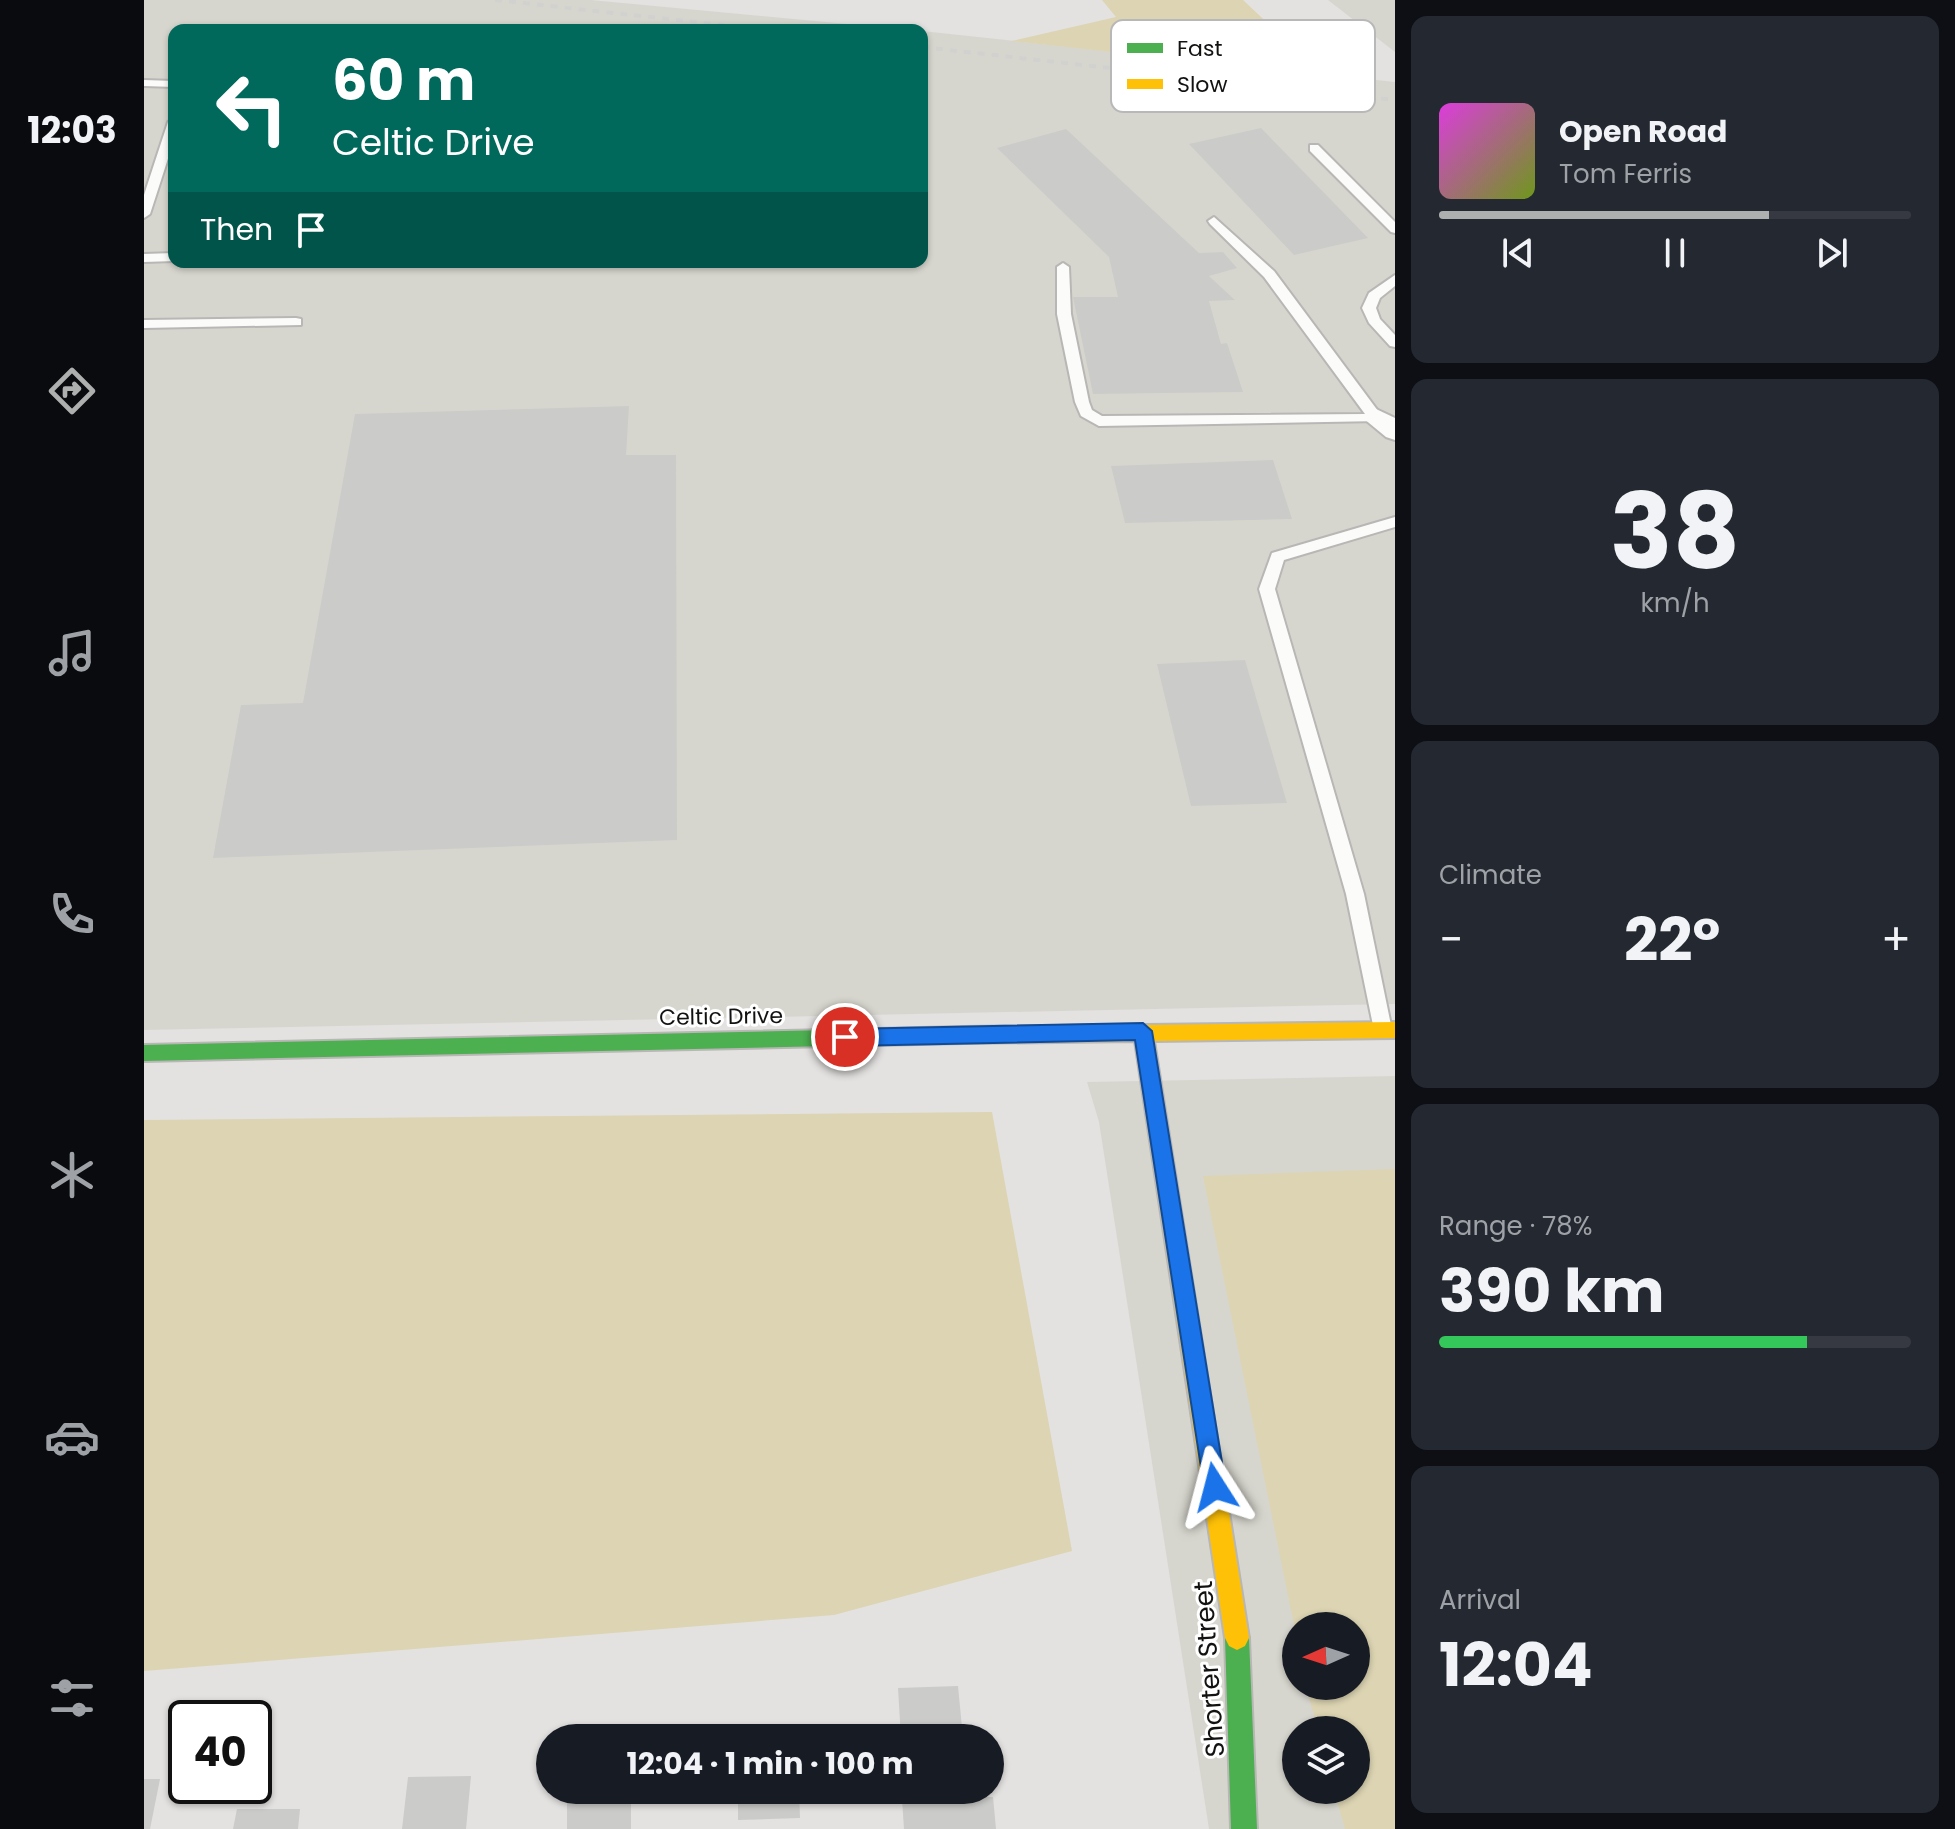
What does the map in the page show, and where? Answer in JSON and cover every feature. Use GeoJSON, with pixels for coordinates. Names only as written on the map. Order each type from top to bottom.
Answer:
{"type":"FeatureCollection","features":[{"type":"Feature","properties":{"kind":"street","name":"Celtic Drive"},"geometry":{"type":"LineString","coordinates":[[144,1053],[1143,1031],[1389,1030]]}},
{"type":"Feature","properties":{"kind":"street","name":"Shorter Street"},"geometry":{"type":"LineString","coordinates":[[1143,1031],[1237,1633],[1244,1829]]}},
{"type":"Feature","properties":{"kind":"lane"},"geometry":{"type":"LineString","coordinates":[[144,83],[168,84]]}},
{"type":"Feature","properties":{"kind":"lane"},"geometry":{"type":"LineString","coordinates":[[144,214],[168,140]]}},
{"type":"Feature","properties":{"kind":"lane"},"geometry":{"type":"LineString","coordinates":[[1314,148],[1395,229]]}},
{"type":"Feature","properties":{"kind":"lane"},"geometry":{"type":"LineString","coordinates":[[1214,221],[1269,274],[1386,424]]}},
{"type":"Feature","properties":{"kind":"lane"},"geometry":{"type":"LineString","coordinates":[[144,258],[168,257]]}},
{"type":"Feature","properties":{"kind":"lane"},"geometry":{"type":"LineString","coordinates":[[1063,267],[1064,314],[1082,402],[1086,413],[1099,421],[1386,424]]}},
{"type":"Feature","properties":{"kind":"lane"},"geometry":{"type":"LineString","coordinates":[[1395,279],[1374,296],[1369,308],[1374,320],[1395,343]]}},
{"type":"Feature","properties":{"kind":"lane"},"geometry":{"type":"LineString","coordinates":[[144,324],[296,322]]}},
{"type":"Feature","properties":{"kind":"lane"},"geometry":{"type":"LineString","coordinates":[[1389,1030],[1355,894],[1267,589],[1277,557],[1395,522]]}},
{"type":"Feature","properties":{"kind":"shaded area"},"geometry":{"type":"Polygon","coordinates":[[[144,0],[591,0],[848,24],[168,24],[168,268],[928,268],[928,32],[1111,51],[1111,112],[1375,112],[1375,80],[1395,82],[1395,1004],[144,1030],[144,0]]]}},
{"type":"Feature","properties":{"kind":"shaded area"},"geometry":{"type":"Polygon","coordinates":[[[1102,0],[1243,0],[1264,20],[1111,20],[1111,52],[1012,41],[1116,17],[1102,0]]]}},
{"type":"Feature","properties":{"kind":"shaded area"},"geometry":{"type":"Polygon","coordinates":[[[1328,0],[1395,0],[1395,52],[1375,36],[1375,20],[1354,20],[1328,0]]]}},
{"type":"Feature","properties":{"kind":"shaded area"},"geometry":{"type":"Polygon","coordinates":[[[1395,1076],[1395,1829],[1209,1829],[1099,1122],[1087,1082],[1395,1076]]]}},
{"type":"Feature","properties":{"kind":"shaded area"},"geometry":{"type":"Polygon","coordinates":[[[992,1112],[1072,1551],[834,1615],[144,1671],[144,1120],[992,1112]]]}},
{"type":"Feature","properties":{"kind":"shaded area"},"geometry":{"type":"Polygon","coordinates":[[[1395,1169],[1395,1829],[1345,1829],[1338,1804],[1370,1804],[1370,1716],[1314,1716],[1310,1700],[1370,1700],[1370,1612],[1291,1612],[1203,1176],[1395,1169]]]}},
{"type":"Feature","properties":{"kind":"building"},"geometry":{"type":"Polygon","coordinates":[[[1261,128],[1368,238],[1294,255],[1189,144],[1261,128]]]}},
{"type":"Feature","properties":{"kind":"building"},"geometry":{"type":"Polygon","coordinates":[[[1066,129],[1199,253],[1223,252],[1237,268],[1209,276],[1235,300],[1209,301],[1221,344],[1227,343],[1243,392],[1093,394],[1073,297],[1118,297],[1109,257],[997,148],[1066,129]]]}},
{"type":"Feature","properties":{"kind":"building"},"geometry":{"type":"Polygon","coordinates":[[[629,406],[626,455],[676,455],[677,840],[213,858],[241,705],[303,703],[355,414],[629,406]]]}},
{"type":"Feature","properties":{"kind":"building"},"geometry":{"type":"Polygon","coordinates":[[[1273,460],[1292,519],[1125,523],[1111,466],[1273,460]]]}},
{"type":"Feature","properties":{"kind":"building"},"geometry":{"type":"Polygon","coordinates":[[[1245,660],[1287,803],[1191,806],[1157,664],[1245,660]]]}},
{"type":"Feature","properties":{"kind":"building"},"geometry":{"type":"Polygon","coordinates":[[[958,1686],[962,1724],[900,1724],[898,1688],[958,1686]]]}},
{"type":"Feature","properties":{"kind":"building"},"geometry":{"type":"Polygon","coordinates":[[[471,1776],[466,1829],[402,1829],[408,1777],[471,1776]]]}},
{"type":"Feature","properties":{"kind":"building"},"geometry":{"type":"Polygon","coordinates":[[[144,1779],[160,1779],[150,1829],[144,1829],[144,1779]]]}},
{"type":"Feature","properties":{"kind":"building"},"geometry":{"type":"Polygon","coordinates":[[[567,1804],[631,1804],[631,1829],[567,1829],[567,1804]]]}},
{"type":"Feature","properties":{"kind":"building"},"geometry":{"type":"Polygon","coordinates":[[[738,1804],[800,1804],[800,1818],[738,1820],[738,1804]]]}},
{"type":"Feature","properties":{"kind":"building"},"geometry":{"type":"Polygon","coordinates":[[[902,1804],[994,1804],[996,1829],[904,1829],[902,1804]]]}},
{"type":"Feature","properties":{"kind":"building"},"geometry":{"type":"Polygon","coordinates":[[[237,1809],[300,1809],[298,1829],[233,1829],[237,1809]]]}},
{"type":"Feature","properties":{"kind":"railway"},"geometry":{"type":"LineString","coordinates":[[495,0],[714,24]]}},
{"type":"Feature","properties":{"kind":"railway"},"geometry":{"type":"LineString","coordinates":[[928,48],[1111,68]]}},
{"type":"Feature","properties":{"kind":"railway"},"geometry":{"type":"LineString","coordinates":[[1375,98],[1395,100]]}},
{"type":"Feature","properties":{"kind":"traffic: fast"},"geometry":{"type":"LineString","coordinates":[[144,1053],[964,1035]]}},
{"type":"Feature","properties":{"kind":"traffic: fast"},"geometry":{"type":"LineString","coordinates":[[1237,1638],[1244,1829]]}},
{"type":"Feature","properties":{"kind":"traffic: slow"},"geometry":{"type":"LineString","coordinates":[[964,1035],[1395,1030]]}},
{"type":"Feature","properties":{"kind":"traffic: slow"},"geometry":{"type":"LineString","coordinates":[[1143,1031],[1237,1638]]}},
{"type":"Feature","properties":{"kind":"route"},"geometry":{"type":"LineString","coordinates":[[845,1037],[1143,1031],[1215,1487]]}}]}
